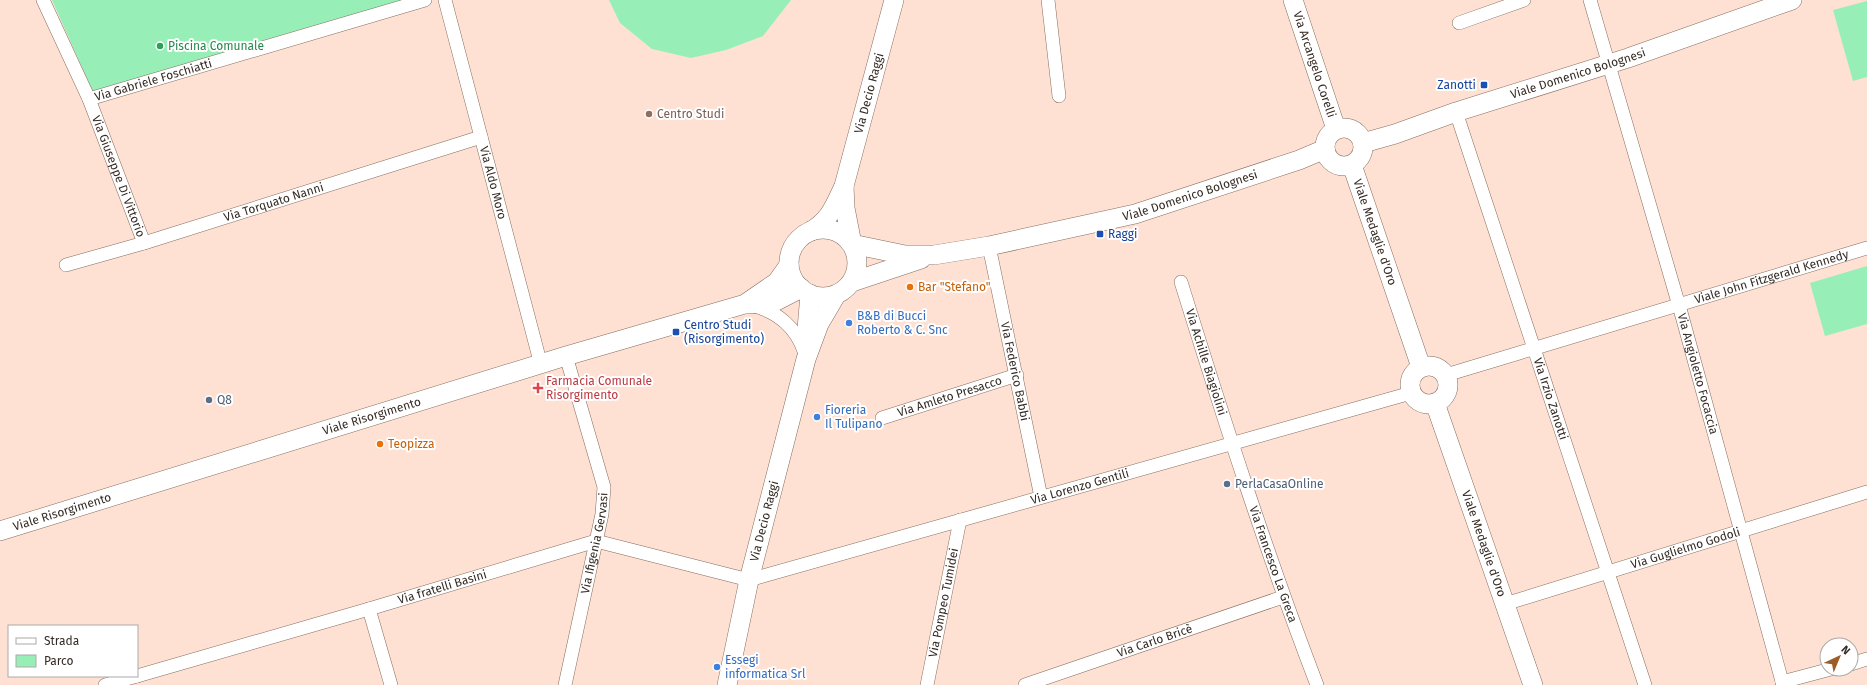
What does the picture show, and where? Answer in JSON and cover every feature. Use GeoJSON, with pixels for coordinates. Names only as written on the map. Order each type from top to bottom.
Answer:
{"type":"FeatureCollection","features":[{"type":"Feature","properties":{"kind":"street","name":"Via Giuseppe Di Vittorio"},"geometry":{"type":"LineString","coordinates":[[43,0],[89,99],[144,243]]}},
{"type":"Feature","properties":{"kind":"street","name":"Via Gabriele Foschiatti"},"geometry":{"type":"LineString","coordinates":[[89,99],[425,0]]}},
{"type":"Feature","properties":{"kind":"street","name":"Via Aldo Moro"},"geometry":{"type":"LineString","coordinates":[[445,0],[541,365]]}},
{"type":"Feature","properties":{"kind":"street","name":"Via Decio Raggi"},"geometry":{"type":"LineString","coordinates":[[789,265],[791,251],[795,244],[799,239],[823,224],[844,186],[894,0]]}},
{"type":"Feature","properties":{"kind":"street"},"geometry":{"type":"LineString","coordinates":[[1048,0],[1059,96]]}},
{"type":"Feature","properties":{"kind":"street","name":"Via Arcangelo Corelli"},"geometry":{"type":"LineString","coordinates":[[1293,0],[1336,129]]}},
{"type":"Feature","properties":{"kind":"street"},"geometry":{"type":"LineString","coordinates":[[1459,23],[1524,0]]}},
{"type":"Feature","properties":{"kind":"street","name":"Via Angioletto Focaccia"},"geometry":{"type":"LineString","coordinates":[[1590,0],[1678,305],[1782,684]]}},
{"type":"Feature","properties":{"kind":"street","name":"Viale Domenico Bolognesi"},"geometry":{"type":"LineString","coordinates":[[1363,143],[1395,134],[1456,112],[1609,64],[1792,0]]}},
{"type":"Feature","properties":{"kind":"street","name":"Via Irzio Zanotti"},"geometry":{"type":"LineString","coordinates":[[1456,112],[1645,685]]}},
{"type":"Feature","properties":{"kind":"street"},"geometry":{"type":"LineString","coordinates":[[1336,129],[1350,129],[1360,137],[1363,143],[1363,154],[1352,165],[1340,166],[1334,164],[1326,155],[1325,149],[1327,137],[1336,129]]}},
{"type":"Feature","properties":{"kind":"street","name":"Via Torquato Nanni"},"geometry":{"type":"LineString","coordinates":[[66,265],[144,243],[481,137]]}},
{"type":"Feature","properties":{"kind":"street","name":"Viale Domenico Bolognesi"},"geometry":{"type":"LineString","coordinates":[[852,282],[934,255],[989,246],[1135,214],[1298,160],[1325,149]]}},
{"type":"Feature","properties":{"kind":"street","name":"Viale Medaglie d'Oro"},"geometry":{"type":"LineString","coordinates":[[1352,165],[1421,367]]}},
{"type":"Feature","properties":{"kind":"street","name":"Via Decio Raggi"},"geometry":{"type":"LineString","coordinates":[[727,685],[749,580],[806,359],[819,324],[836,295],[845,290],[852,282],[857,272],[858,261],[852,244],[845,208],[844,186]]}},
{"type":"Feature","properties":{"kind":"street"},"geometry":{"type":"LineString","coordinates":[[811,231],[822,228],[834,230],[844,236],[852,244]]}},
{"type":"Feature","properties":{"kind":"street","name":"Viale Domenico Bolognesi"},"geometry":{"type":"LineString","coordinates":[[852,244],[905,255],[934,255]]}},
{"type":"Feature","properties":{"kind":"street","name":"Via Federico Babbi"},"geometry":{"type":"LineString","coordinates":[[989,246],[1017,375],[1041,497]]}},
{"type":"Feature","properties":{"kind":"street","name":"Viale John Fitzgerald Kennedy"},"geometry":{"type":"LineString","coordinates":[[1446,375],[1867,248]]}},
{"type":"Feature","properties":{"kind":"street"},"geometry":{"type":"LineString","coordinates":[[789,265],[793,277],[805,291],[827,297],[836,295]]}},
{"type":"Feature","properties":{"kind":"street","name":"Viale Risorgimento"},"geometry":{"type":"LineString","coordinates":[[744,304],[777,282],[789,265]]}},
{"type":"Feature","properties":{"kind":"street","name":"Via Achille Biagiolini"},"geometry":{"type":"LineString","coordinates":[[1181,282],[1231,443]]}},
{"type":"Feature","properties":{"kind":"street","name":"Via Decio Raggi"},"geometry":{"type":"LineString","coordinates":[[805,291],[806,359]]}},
{"type":"Feature","properties":{"kind":"street","name":"Viale Risorgimento"},"geometry":{"type":"LineString","coordinates":[[0,531],[541,365],[566,356],[744,304],[774,302],[805,291]]}},
{"type":"Feature","properties":{"kind":"street"},"geometry":{"type":"LineString","coordinates":[[744,304],[765,309],[786,322],[797,334],[806,359]]}},
{"type":"Feature","properties":{"kind":"street","name":"Via Ifigenia Gervasi"},"geometry":{"type":"LineString","coordinates":[[565,685],[602,514],[604,487],[566,356]]}},
{"type":"Feature","properties":{"kind":"street"},"geometry":{"type":"LineString","coordinates":[[1432,365],[1446,375],[1448,387],[1446,393],[1440,401],[1435,403],[1423,403],[1411,393],[1409,380],[1421,367],[1432,365]]}},
{"type":"Feature","properties":{"kind":"street","name":"Via Amleto Presacco"},"geometry":{"type":"LineString","coordinates":[[882,418],[1017,375]]}},
{"type":"Feature","properties":{"kind":"street","name":"Via Lorenzo Gentili"},"geometry":{"type":"LineString","coordinates":[[749,580],[1411,393]]}},
{"type":"Feature","properties":{"kind":"street","name":"Viale Medaglie d'Oro"},"geometry":{"type":"LineString","coordinates":[[1435,403],[1533,685]]}},
{"type":"Feature","properties":{"kind":"street","name":"Via Francesco La Greca"},"geometry":{"type":"LineString","coordinates":[[1231,443],[1283,596],[1317,685]]}},
{"type":"Feature","properties":{"kind":"street","name":"Via Guglielmo Godoli"},"geometry":{"type":"LineString","coordinates":[[1505,604],[1867,492]]}},
{"type":"Feature","properties":{"kind":"street","name":"Via Pompeo Tumidei"},"geometry":{"type":"LineString","coordinates":[[927,685],[960,520]]}},
{"type":"Feature","properties":{"kind":"street"},"geometry":{"type":"LineString","coordinates":[[596,541],[749,580]]}},
{"type":"Feature","properties":{"kind":"street","name":"Via fratelli Basini"},"geometry":{"type":"LineString","coordinates":[[138,676],[596,541]]}},
{"type":"Feature","properties":{"kind":"street","name":"Via Carlo Bricè"},"geometry":{"type":"LineString","coordinates":[[1025,685],[1283,596]]}},
{"type":"Feature","properties":{"kind":"street"},"geometry":{"type":"LineString","coordinates":[[369,609],[391,685]]}},
{"type":"Feature","properties":{"kind":"street"},"geometry":{"type":"LineString","coordinates":[[1782,684],[1819,673]]}},
{"type":"Feature","properties":{"kind":"street","name":"Via fratelli Basini"},"geometry":{"type":"LineString","coordinates":[[106,685],[134,677]]}},
{"type":"Feature","properties":{"kind":"green space","name":"Piscina Comunale"},"geometry":{"type":"Polygon","coordinates":[[[52,0],[404,0],[93,92],[52,0]]]}},
{"type":"Feature","properties":{"kind":"green space"},"geometry":{"type":"Polygon","coordinates":[[[609,0],[791,0],[763,36],[726,50],[691,58],[652,49],[620,23],[609,0]]]}},
{"type":"Feature","properties":{"kind":"green space"},"geometry":{"type":"Polygon","coordinates":[[[1867,1],[1867,77],[1853,81],[1833,10],[1867,1]]]}},
{"type":"Feature","properties":{"kind":"green space"},"geometry":{"type":"Polygon","coordinates":[[[1867,266],[1867,324],[1825,336],[1810,283],[1867,266]]]}},
{"type":"Feature","properties":{"kind":"place","name":"Piscina Comunale"},"geometry":{"type":"Point","coordinates":[160,46]}},
{"type":"Feature","properties":{"kind":"place","name":"Zanotti"},"geometry":{"type":"Point","coordinates":[1484,85]}},
{"type":"Feature","properties":{"kind":"place","name":"Centro Studi"},"geometry":{"type":"Point","coordinates":[649,114]}},
{"type":"Feature","properties":{"kind":"place","name":"Raggi"},"geometry":{"type":"Point","coordinates":[1100,234]}},
{"type":"Feature","properties":{"kind":"place","name":"Bar \"Stefano\""},"geometry":{"type":"Point","coordinates":[910,287]}},
{"type":"Feature","properties":{"kind":"place","name":"B&B di Bucci Roberto & C. Snc"},"geometry":{"type":"Point","coordinates":[849,323]}},
{"type":"Feature","properties":{"kind":"place","name":"Centro Studi (Risorgimento)"},"geometry":{"type":"Point","coordinates":[676,332]}},
{"type":"Feature","properties":{"kind":"place","name":"Farmacia Comunale Risorgimento"},"geometry":{"type":"Point","coordinates":[538,388]}},
{"type":"Feature","properties":{"kind":"place","name":"Q8"},"geometry":{"type":"Point","coordinates":[209,400]}},
{"type":"Feature","properties":{"kind":"place","name":"Fioreria Il Tulipano"},"geometry":{"type":"Point","coordinates":[817,417]}},
{"type":"Feature","properties":{"kind":"place","name":"Teopizza"},"geometry":{"type":"Point","coordinates":[380,444]}},
{"type":"Feature","properties":{"kind":"place","name":"PerlaCasaOnline"},"geometry":{"type":"Point","coordinates":[1227,484]}},
{"type":"Feature","properties":{"kind":"place","name":"Essegi informatica Srl"},"geometry":{"type":"Point","coordinates":[717,667]}}]}
